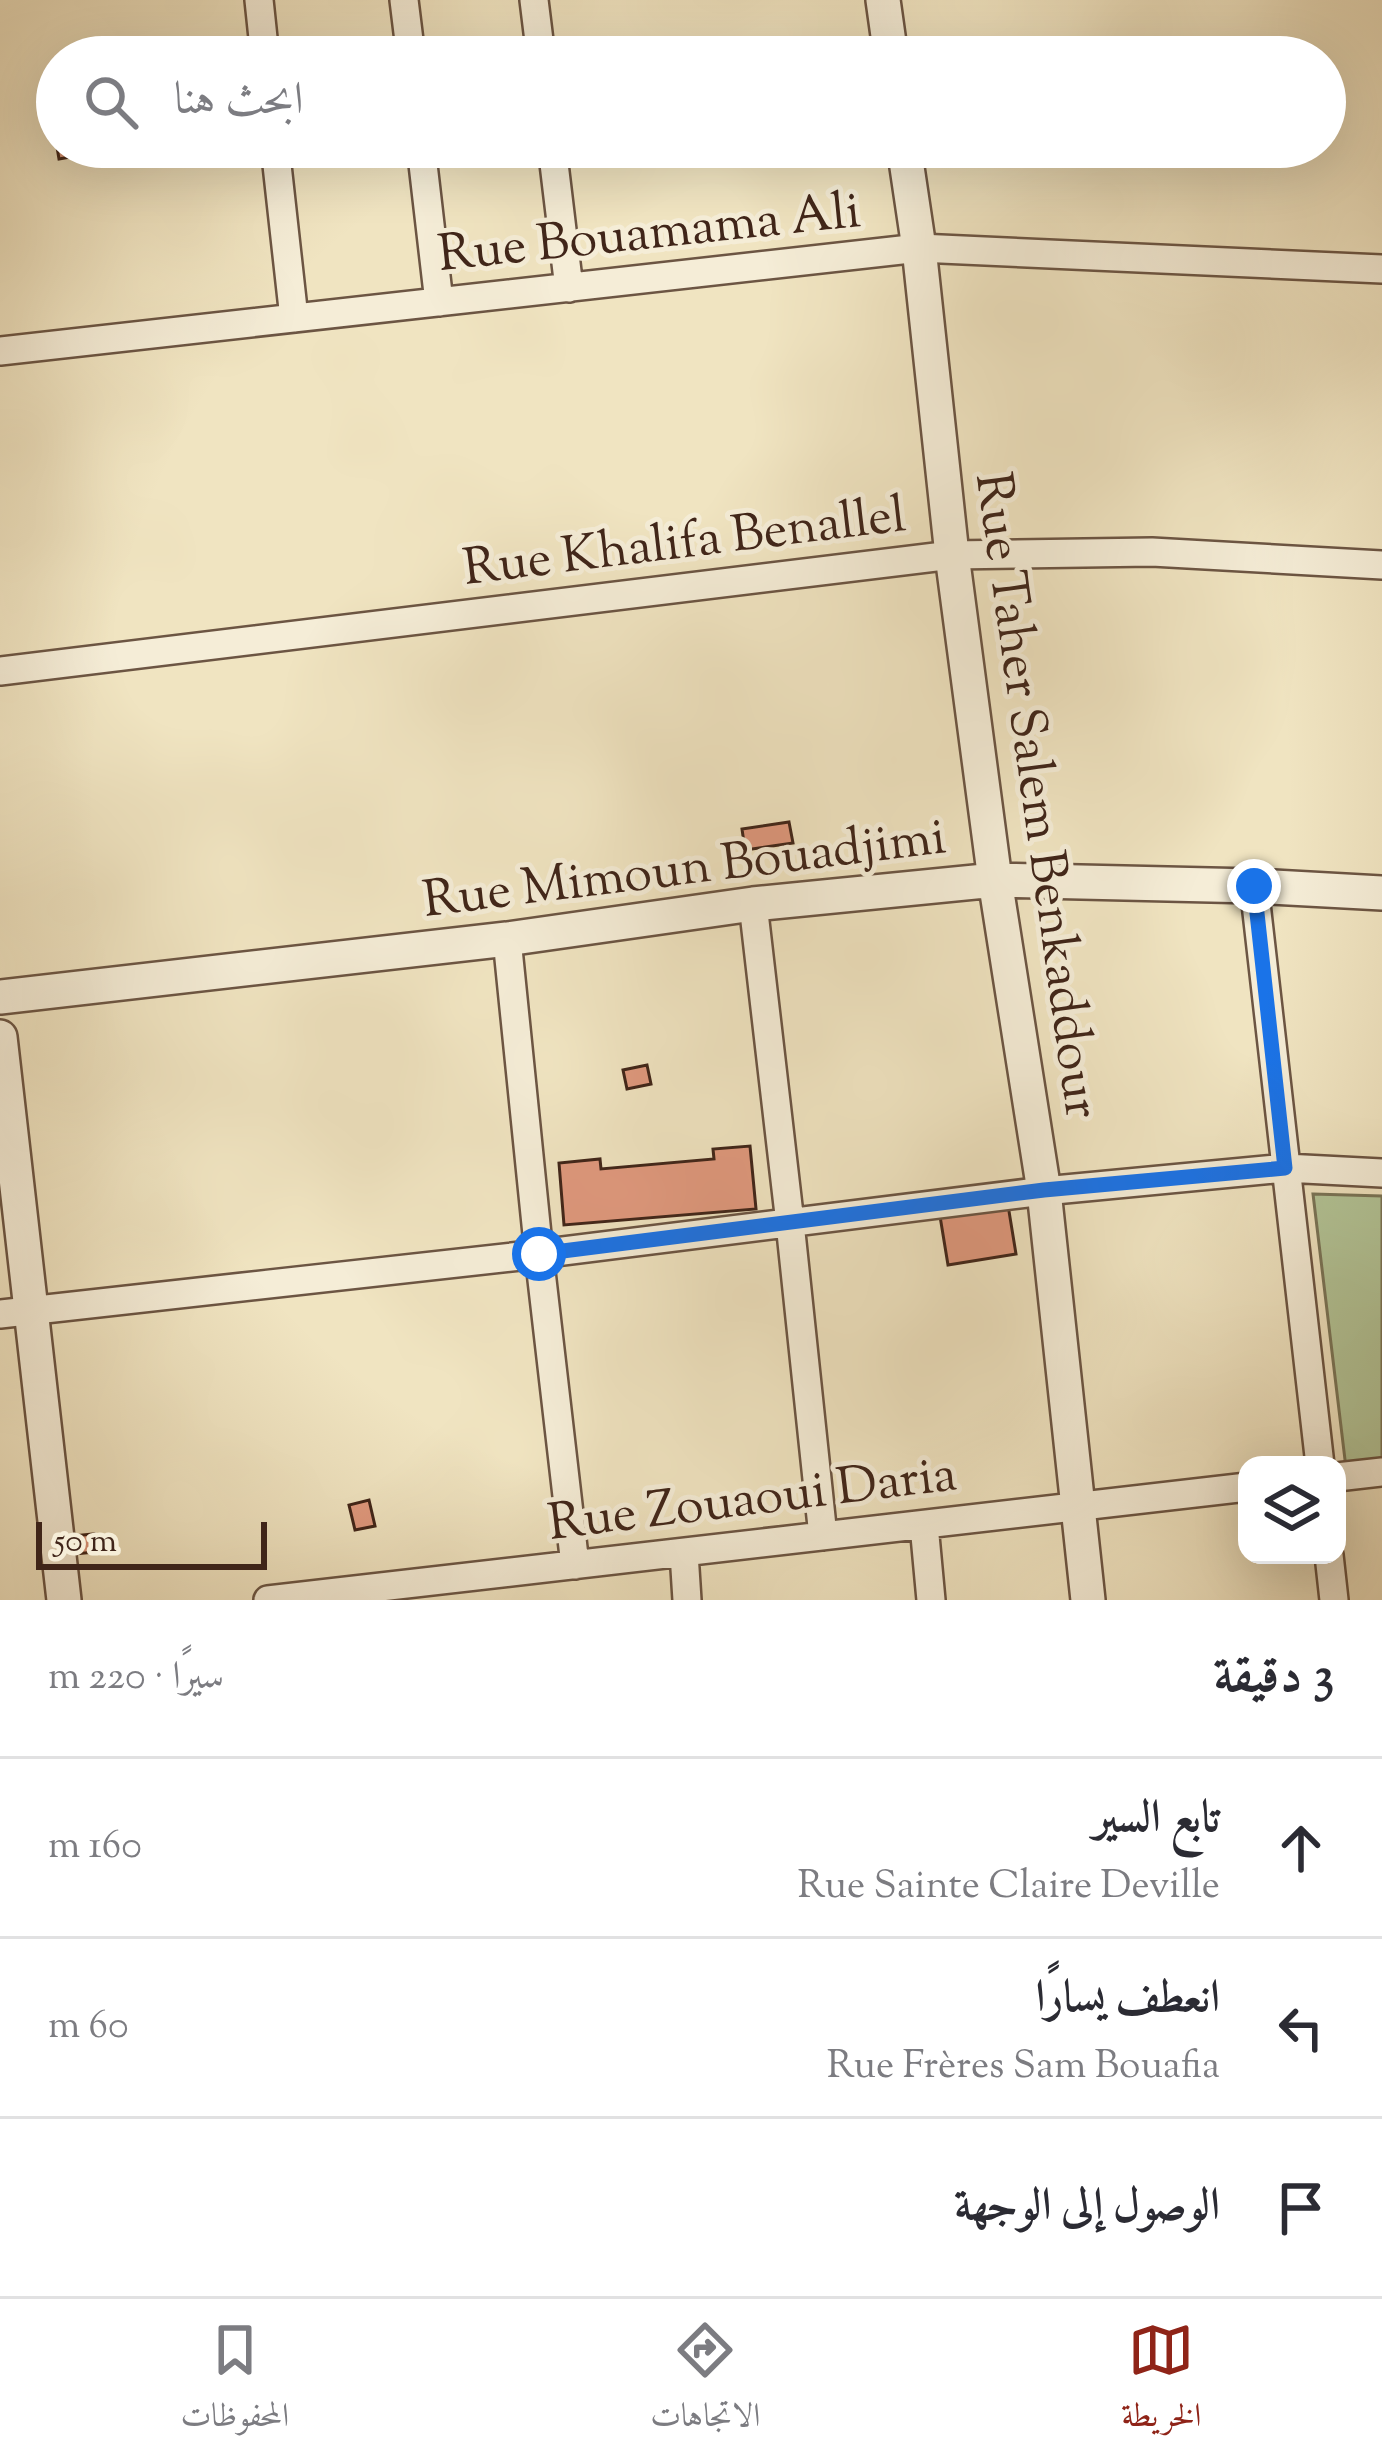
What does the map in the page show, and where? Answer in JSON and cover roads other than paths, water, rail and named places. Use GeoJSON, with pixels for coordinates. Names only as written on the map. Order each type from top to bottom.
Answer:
{"type":"FeatureCollection","features":[{"type":"Feature","properties":{"kind":"street"},"geometry":{"type":"LineString","coordinates":[[259,0],[263,36]]}},
{"type":"Feature","properties":{"kind":"street"},"geometry":{"type":"LineString","coordinates":[[404,0],[408,36]]}},
{"type":"Feature","properties":{"kind":"street"},"geometry":{"type":"LineString","coordinates":[[534,0],[538,36]]}},
{"type":"Feature","properties":{"kind":"street"},"geometry":{"type":"LineString","coordinates":[[883,0],[888,36]]}},
{"type":"Feature","properties":{"kind":"street"},"geometry":{"type":"LineString","coordinates":[[277,168],[294,319]]}},
{"type":"Feature","properties":{"kind":"street"},"geometry":{"type":"LineString","coordinates":[[423,168],[439,302]]}},
{"type":"Feature","properties":{"kind":"street"},"geometry":{"type":"LineString","coordinates":[[555,168],[569,287]]}},
{"type":"Feature","properties":{"kind":"street","name":"Rue Taher Salem Benkaddour"},"geometry":{"type":"LineString","coordinates":[[907,168],[995,880],[1044,1190],[1088,1600]]}},
{"type":"Feature","properties":{"kind":"street","name":"Rue Bouamama Ali"},"geometry":{"type":"LineString","coordinates":[[0,351],[919,248],[1382,269]]}},
{"type":"Feature","properties":{"kind":"street","name":"Rue Khalifa Benallel"},"geometry":{"type":"LineString","coordinates":[[0,671],[952,555],[1152,552],[1382,565]]}},
{"type":"Feature","properties":{"kind":"street","name":"Rue Mimoun Bouadjimi"},"geometry":{"type":"LineString","coordinates":[[0,997],[507,939],[753,904],[995,880],[1382,892]]}},
{"type":"Feature","properties":{"kind":"street"},"geometry":{"type":"LineString","coordinates":[[1254,886],[1319,1456]]}},
{"type":"Feature","properties":{"kind":"street"},"geometry":{"type":"LineString","coordinates":[[753,904],[823,1536]]}},
{"type":"Feature","properties":{"kind":"street"},"geometry":{"type":"LineString","coordinates":[[507,939],[575,1565]]}},
{"type":"Feature","properties":{"kind":"street"},"geometry":{"type":"LineString","coordinates":[[0,1036],[16,1312],[64,1600]]}},
{"type":"Feature","properties":{"kind":"street"},"geometry":{"type":"LineString","coordinates":[[16,1312],[539,1254],[1044,1190],[1285,1168],[1382,1173]]}},
{"type":"Feature","properties":{"kind":"street"},"geometry":{"type":"LineString","coordinates":[[1346,1476],[1382,1472]]}},
{"type":"Feature","properties":{"kind":"street","name":"Rue Zouaoui Daria"},"geometry":{"type":"LineString","coordinates":[[268,1600],[1238,1488]]}},
{"type":"Feature","properties":{"kind":"street"},"geometry":{"type":"LineString","coordinates":[[924,1525],[931,1600]]}},
{"type":"Feature","properties":{"kind":"street"},"geometry":{"type":"LineString","coordinates":[[684,1552],[687,1600]]}},
{"type":"Feature","properties":{"kind":"street"},"geometry":{"type":"LineString","coordinates":[[1330,1564],[1334,1600]]}}]}
